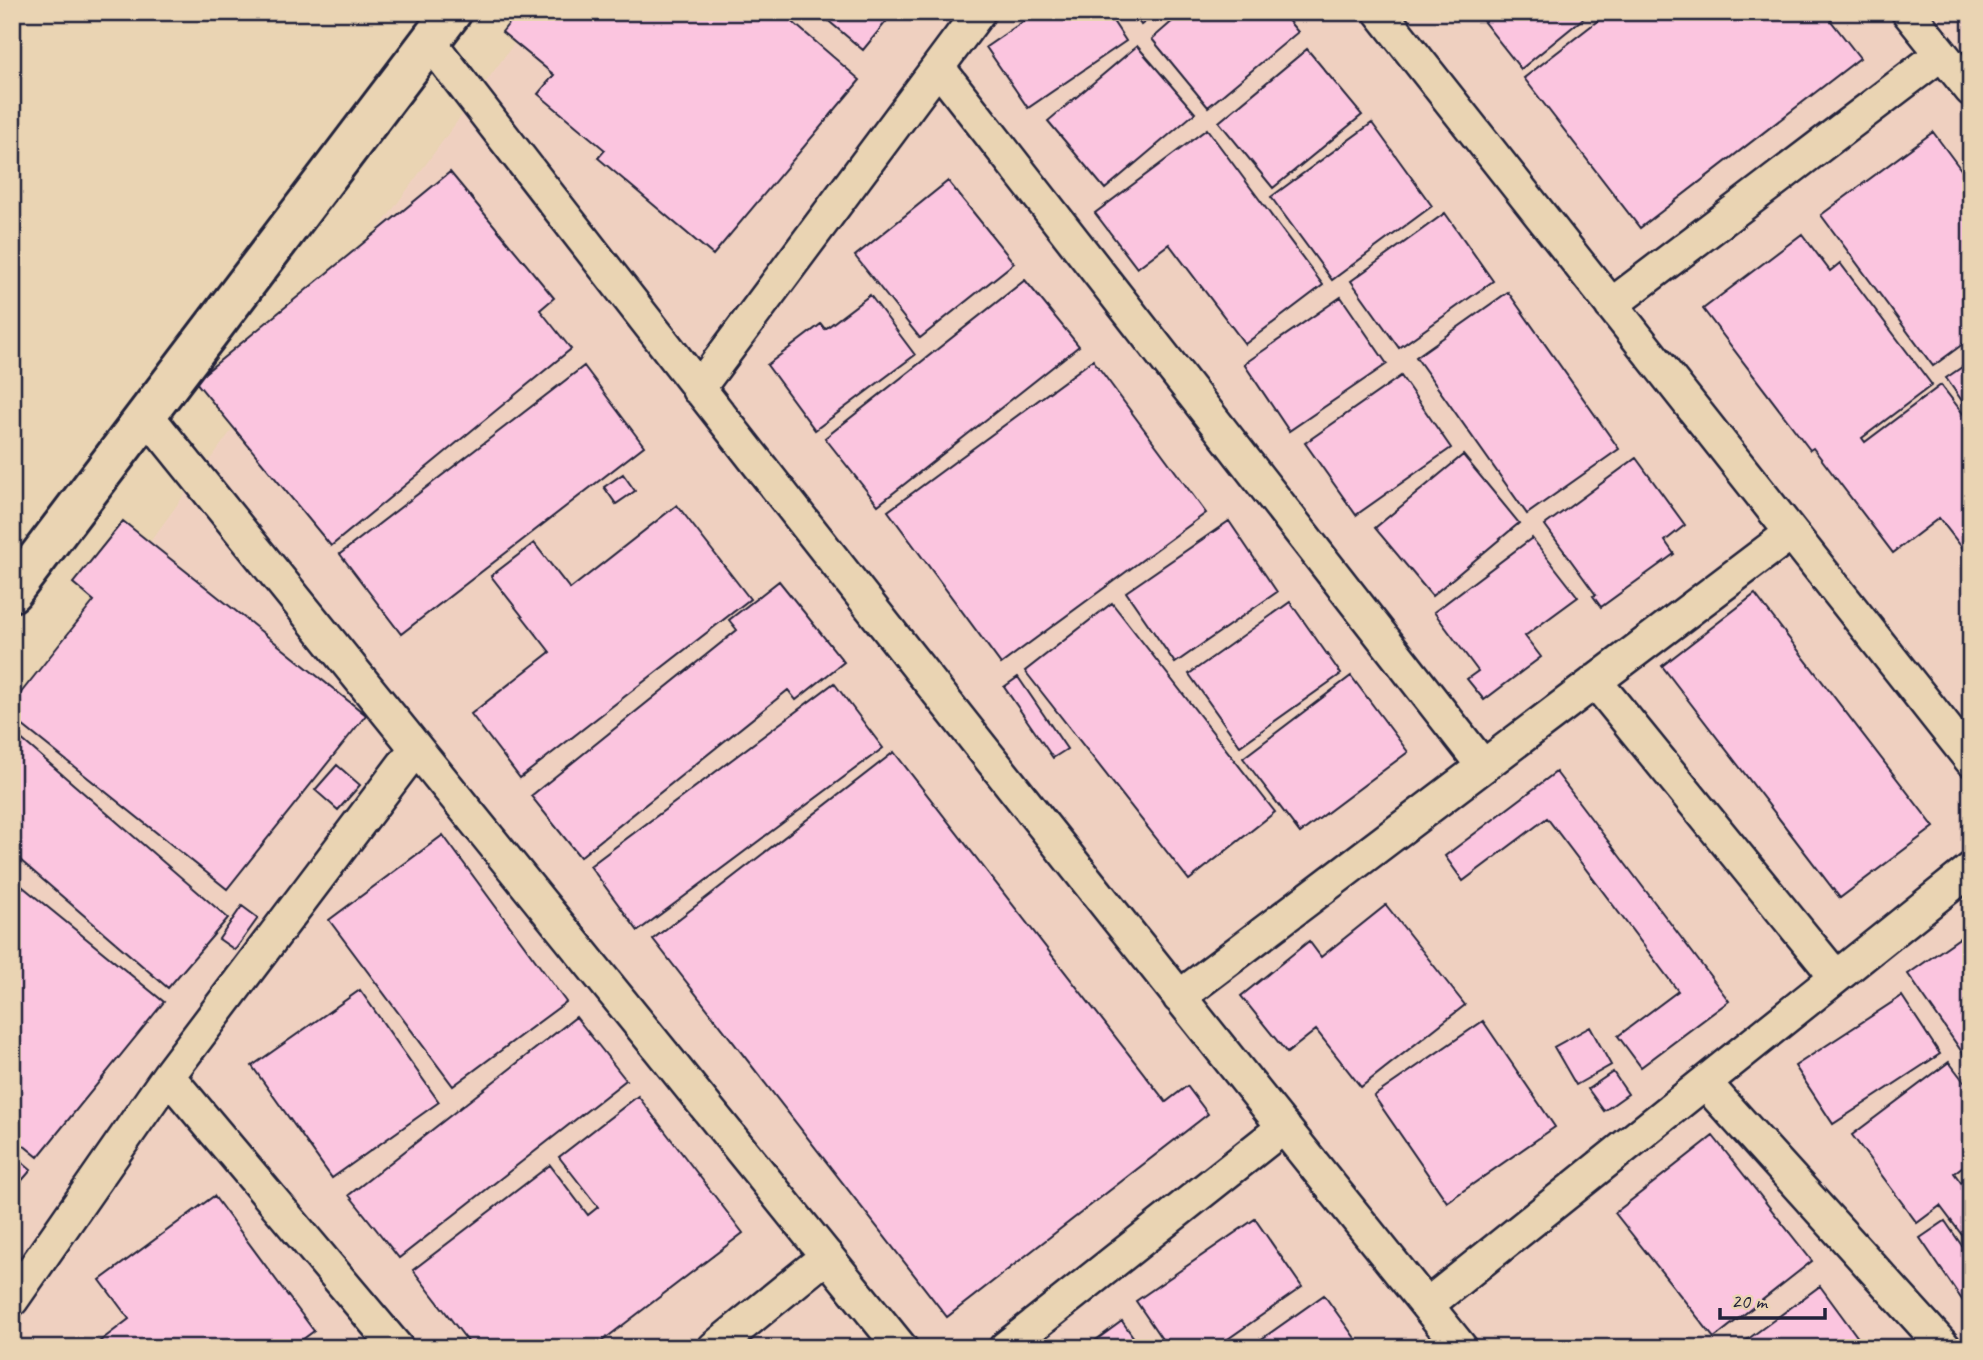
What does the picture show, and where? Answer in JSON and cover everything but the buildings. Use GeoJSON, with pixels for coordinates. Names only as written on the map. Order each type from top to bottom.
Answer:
{"type":"FeatureCollection","features":[{"type":"Feature","properties":{"kind":"street"},"geometry":{"type":"LineString","coordinates":[[698,389],[979,12]]}},
{"type":"Feature","properties":{"kind":"street"},"geometry":{"type":"LineString","coordinates":[[1380,12],[1971,760]]}},
{"type":"Feature","properties":{"kind":"street"},"geometry":{"type":"LineString","coordinates":[[1908,12],[1971,90]]}},
{"type":"Feature","properties":{"kind":"street"},"geometry":{"type":"LineString","coordinates":[[12,592],[441,27],[698,389],[1179,998],[1461,1348]]}},
{"type":"Feature","properties":{"kind":"street"},"geometry":{"type":"LineString","coordinates":[[1611,305],[1941,54]]}},
{"type":"Feature","properties":{"kind":"street"},"geometry":{"type":"LineString","coordinates":[[938,67],[1483,766]]}},
{"type":"Feature","properties":{"kind":"street"},"geometry":{"type":"LineString","coordinates":[[146,414],[901,1348]]}},
{"type":"Feature","properties":{"kind":"street"},"geometry":{"type":"LineString","coordinates":[[1179,998],[1791,533]]}},
{"type":"Feature","properties":{"kind":"street"},"geometry":{"type":"LineString","coordinates":[[1595,681],[1836,977]]}},
{"type":"Feature","properties":{"kind":"street"},"geometry":{"type":"LineString","coordinates":[[12,1300],[168,1076],[416,748]]}},
{"type":"Feature","properties":{"kind":"street"},"geometry":{"type":"LineString","coordinates":[[1427,1305],[1971,869]]}},
{"type":"Feature","properties":{"kind":"street"},"geometry":{"type":"LineString","coordinates":[[168,1076],[397,1348]]}},
{"type":"Feature","properties":{"kind":"street"},"geometry":{"type":"LineString","coordinates":[[1705,1083],[1945,1348]]}},
{"type":"Feature","properties":{"kind":"street"},"geometry":{"type":"LineString","coordinates":[[1005,1348],[1284,1127]]}},
{"type":"Feature","properties":{"kind":"street"},"geometry":{"type":"LineString","coordinates":[[714,1348],[827,1256]]}},
{"type":"Feature","properties":{"kind":"shaded area"},"geometry":{"type":"Polygon","coordinates":[[[537,12],[1971,12],[1971,1348],[12,1348],[12,731],[537,12]]]}}]}
